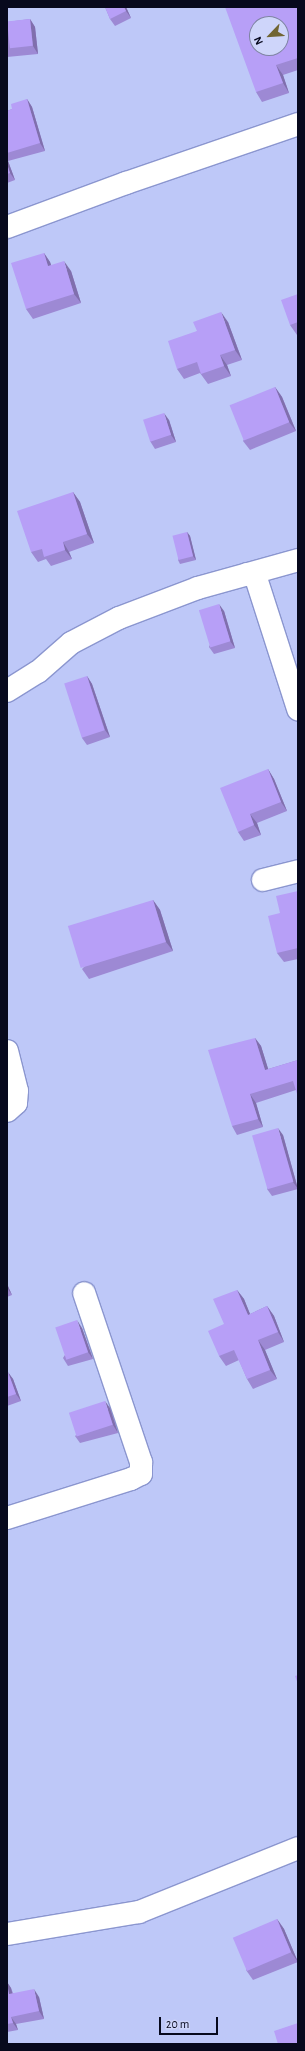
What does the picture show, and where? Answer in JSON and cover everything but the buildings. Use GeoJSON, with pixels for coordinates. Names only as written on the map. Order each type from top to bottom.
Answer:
{"type":"FeatureCollection","features":[{"type":"Feature","properties":{"kind":"street"},"geometry":{"type":"LineString","coordinates":[[7,227],[126,183],[298,124]]}},
{"type":"Feature","properties":{"kind":"street"},"geometry":{"type":"LineString","coordinates":[[7,691],[38,672],[71,643],[119,618],[198,588],[298,560]]}},
{"type":"Feature","properties":{"kind":"street"},"geometry":{"type":"LineString","coordinates":[[247,574],[256,578],[268,622],[298,709]]}},
{"type":"Feature","properties":{"kind":"street"},"geometry":{"type":"LineString","coordinates":[[263,880],[298,871]]}},
{"type":"Feature","properties":{"kind":"street"},"geometry":{"type":"LineString","coordinates":[[7,1052],[17,1091],[16,1103],[7,1111]]}},
{"type":"Feature","properties":{"kind":"street"},"geometry":{"type":"LineString","coordinates":[[7,1518],[131,1480],[141,1474],[141,1462],[84,1293]]}},
{"type":"Feature","properties":{"kind":"street"},"geometry":{"type":"LineString","coordinates":[[7,1934],[138,1912],[298,1848]]}}]}
